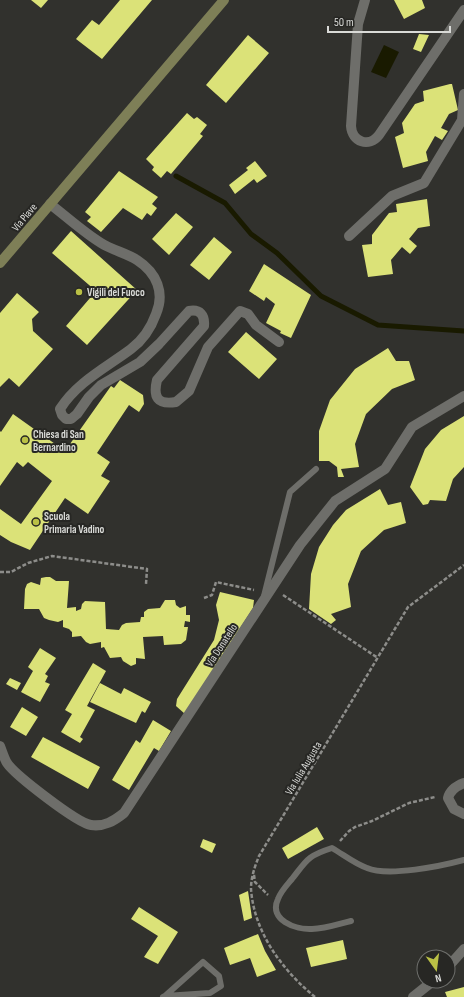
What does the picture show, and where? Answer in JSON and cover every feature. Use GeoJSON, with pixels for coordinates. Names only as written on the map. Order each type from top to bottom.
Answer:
{"type":"FeatureCollection","features":[{"type":"Feature","properties":{"kind":"main road","name":"Via Piave"},"geometry":{"type":"LineString","coordinates":[[0,263],[224,0]]}},
{"type":"Feature","properties":{"kind":"street"},"geometry":{"type":"LineString","coordinates":[[365,0],[358,24],[351,126],[353,136],[357,140],[366,143],[371,142],[379,135],[464,10]]}},
{"type":"Feature","properties":{"kind":"street"},"geometry":{"type":"LineString","coordinates":[[349,236],[392,196],[424,183],[462,120],[464,94]]}},
{"type":"Feature","properties":{"kind":"street"},"geometry":{"type":"LineString","coordinates":[[50,204],[102,243],[138,261],[158,281],[161,296],[160,306],[144,337],[118,358],[91,376],[64,402],[60,409],[62,415],[66,419],[71,419],[77,414],[89,397],[102,386],[140,362],[189,311],[194,310],[201,312],[204,318],[204,326],[157,380],[155,390],[156,397],[162,402],[176,402],[189,391],[208,347],[240,311],[248,314],[256,325],[278,342]]}},
{"type":"Feature","properties":{"kind":"street","name":"Via Donatello"},"geometry":{"type":"LineString","coordinates":[[0,746],[8,764],[28,782],[78,820],[90,824],[102,825],[114,821],[124,813],[261,607],[268,591],[300,545],[335,501],[385,469],[412,427],[464,396]]}},
{"type":"Feature","properties":{"kind":"street"},"geometry":{"type":"LineString","coordinates":[[464,783],[457,786],[449,793],[448,798],[454,809],[464,814]]}},
{"type":"Feature","properties":{"kind":"street"},"geometry":{"type":"LineString","coordinates":[[456,958],[464,949]]}},
{"type":"Feature","properties":{"kind":"street"},"geometry":{"type":"LineString","coordinates":[[413,997],[422,989]]}},
{"type":"Feature","properties":{"kind":"lane"},"geometry":{"type":"LineString","coordinates":[[268,591],[290,492],[316,469]]}},
{"type":"Feature","properties":{"kind":"lane"},"geometry":{"type":"LineString","coordinates":[[351,921],[314,930],[295,928],[279,917],[276,909],[277,899],[285,885],[305,860],[316,853],[332,848],[368,869],[382,872],[424,868],[464,860]]}},
{"type":"Feature","properties":{"kind":"lane"},"geometry":{"type":"LineString","coordinates":[[203,962],[219,976],[221,986],[210,993],[164,996],[203,962]]}},
{"type":"Feature","properties":{"kind":"path"},"geometry":{"type":"LineString","coordinates":[[0,572],[11,572],[28,563],[52,556],[147,569],[146,584]]}},
{"type":"Feature","properties":{"kind":"path","name":"Via Iulia Augusta"},"geometry":{"type":"LineString","coordinates":[[314,997],[299,984],[269,946],[255,909],[251,888],[253,873],[259,856],[408,607],[464,565]]}},
{"type":"Feature","properties":{"kind":"path"},"geometry":{"type":"LineString","coordinates":[[204,598],[212,595],[216,582],[268,591],[378,658]]}},
{"type":"Feature","properties":{"kind":"path"},"geometry":{"type":"LineString","coordinates":[[332,848],[355,827],[372,821],[409,803],[435,797],[448,798]]}},
{"type":"Feature","properties":{"kind":"path"},"geometry":{"type":"LineString","coordinates":[[253,873],[255,882],[260,889],[277,899]]}},
{"type":"Feature","properties":{"kind":"shaded area"},"geometry":{"type":"Polygon","coordinates":[[[384,45],[399,52],[386,78],[371,72],[384,45]]]}},
{"type":"Feature","properties":{"kind":"building"},"geometry":{"type":"Polygon","coordinates":[[[31,0],[48,0],[41,8],[31,0]]]}},
{"type":"Feature","properties":{"kind":"building"},"geometry":{"type":"Polygon","coordinates":[[[120,0],[152,0],[102,59],[76,39],[92,20],[99,25],[120,0]]]}},
{"type":"Feature","properties":{"kind":"building"},"geometry":{"type":"Polygon","coordinates":[[[394,0],[422,0],[425,8],[404,19],[394,0]]]}},
{"type":"Feature","properties":{"kind":"building"},"geometry":{"type":"Polygon","coordinates":[[[419,34],[429,35],[421,52],[413,49],[419,34]]]}},
{"type":"Feature","properties":{"kind":"building"},"geometry":{"type":"Polygon","coordinates":[[[248,35],[269,53],[226,103],[206,85],[248,35]]]}},
{"type":"Feature","properties":{"kind":"building"},"geometry":{"type":"Polygon","coordinates":[[[452,84],[458,110],[449,114],[441,128],[448,131],[442,140],[435,136],[426,152],[428,161],[403,168],[395,137],[404,133],[402,123],[415,104],[424,101],[423,91],[452,84]]]}},
{"type":"Feature","properties":{"kind":"building"},"geometry":{"type":"Polygon","coordinates":[[[187,113],[194,119],[197,117],[207,125],[200,134],[203,136],[171,174],[167,171],[161,178],[152,170],[154,167],[146,159],[187,113]]]}},
{"type":"Feature","properties":{"kind":"building"},"geometry":{"type":"Polygon","coordinates":[[[255,161],[267,176],[257,183],[254,179],[235,194],[229,185],[248,170],[246,168],[255,161]]]}},
{"type":"Feature","properties":{"kind":"building"},"geometry":{"type":"Polygon","coordinates":[[[119,171],[158,197],[152,204],[157,208],[151,216],[147,213],[142,220],[123,208],[101,232],[87,221],[91,217],[85,212],[119,171]]]}},
{"type":"Feature","properties":{"kind":"building"},"geometry":{"type":"Polygon","coordinates":[[[427,199],[430,226],[418,228],[409,239],[417,246],[410,254],[402,247],[391,260],[393,274],[368,277],[362,245],[372,244],[372,235],[389,213],[397,212],[396,204],[427,199]]]}},
{"type":"Feature","properties":{"kind":"building"},"geometry":{"type":"Polygon","coordinates":[[[176,213],[193,227],[169,255],[152,239],[176,213]]]}},
{"type":"Feature","properties":{"kind":"building"},"geometry":{"type":"Polygon","coordinates":[[[71,231],[137,290],[87,345],[66,326],[96,291],[52,253],[71,231]]]}},
{"type":"Feature","properties":{"kind":"building"},"geometry":{"type":"Polygon","coordinates":[[[214,237],[232,252],[209,280],[190,265],[214,237]]]}},
{"type":"Feature","properties":{"kind":"building"},"geometry":{"type":"Polygon","coordinates":[[[264,264],[311,295],[291,338],[280,333],[281,331],[266,323],[275,304],[266,297],[264,301],[249,291],[264,264]]]}},
{"type":"Feature","properties":{"kind":"building"},"geometry":{"type":"Polygon","coordinates":[[[17,293],[39,312],[32,319],[33,331],[53,349],[19,387],[9,378],[0,387],[0,313],[17,293]]]}},
{"type":"Feature","properties":{"kind":"building"},"geometry":{"type":"Polygon","coordinates":[[[246,332],[277,359],[259,379],[228,352],[246,332]]]}},
{"type":"Feature","properties":{"kind":"building"},"geometry":{"type":"Polygon","coordinates":[[[388,348],[396,361],[409,361],[415,380],[392,389],[366,414],[355,444],[359,467],[341,469],[344,477],[338,477],[337,467],[329,461],[319,461],[319,431],[330,400],[355,369],[388,348]]]}},
{"type":"Feature","properties":{"kind":"building"},"geometry":{"type":"Polygon","coordinates":[[[120,380],[143,395],[144,404],[139,412],[129,405],[97,453],[110,462],[101,476],[110,481],[88,514],[65,498],[30,550],[11,542],[0,535],[0,509],[21,524],[52,481],[28,462],[23,467],[17,462],[0,486],[0,431],[1,432],[13,414],[65,451],[111,386],[114,388],[120,380]]]}},
{"type":"Feature","properties":{"kind":"building"},"geometry":{"type":"Polygon","coordinates":[[[464,416],[464,467],[453,479],[446,501],[430,500],[428,504],[423,505],[410,487],[425,449],[441,430],[464,416]]]}},
{"type":"Feature","properties":{"kind":"building"},"geometry":{"type":"Polygon","coordinates":[[[380,489],[388,505],[401,502],[406,523],[384,530],[361,551],[348,584],[351,607],[331,614],[336,620],[331,624],[309,609],[311,574],[319,547],[333,525],[346,510],[380,489]]]}},
{"type":"Feature","properties":{"kind":"building"},"geometry":{"type":"Polygon","coordinates":[[[50,577],[56,581],[69,581],[67,608],[76,607],[76,611],[81,609],[82,604],[85,601],[105,602],[106,629],[119,630],[122,625],[126,623],[140,622],[141,617],[144,617],[144,612],[148,609],[160,608],[165,600],[175,600],[176,605],[180,608],[186,606],[186,615],[190,615],[190,622],[185,621],[184,627],[188,627],[186,640],[181,644],[164,645],[163,636],[143,637],[145,659],[136,658],[136,664],[131,666],[123,661],[121,657],[110,658],[104,647],[101,648],[101,642],[90,644],[81,636],[72,637],[72,632],[63,627],[63,620],[58,622],[44,618],[39,609],[24,609],[25,589],[27,584],[31,582],[40,585],[41,578],[50,577]]]}},
{"type":"Feature","properties":{"kind":"building"},"geometry":{"type":"Polygon","coordinates":[[[220,592],[254,600],[253,608],[185,714],[176,706],[177,699],[214,640],[219,620],[216,605],[220,592]]]}},
{"type":"Feature","properties":{"kind":"building"},"geometry":{"type":"Polygon","coordinates":[[[40,648],[56,658],[45,674],[48,676],[45,682],[50,684],[40,702],[21,692],[33,671],[28,667],[40,648]]]}},
{"type":"Feature","properties":{"kind":"building"},"geometry":{"type":"Polygon","coordinates":[[[93,663],[106,671],[87,706],[95,710],[80,737],[83,739],[80,743],[61,732],[72,714],[65,710],[93,663]]]}},
{"type":"Feature","properties":{"kind":"building"},"geometry":{"type":"Polygon","coordinates":[[[10,678],[21,683],[17,690],[6,684],[10,678]]]}},
{"type":"Feature","properties":{"kind":"building"},"geometry":{"type":"Polygon","coordinates":[[[100,683],[121,694],[124,688],[151,702],[145,713],[142,711],[136,723],[90,702],[100,683]]]}},
{"type":"Feature","properties":{"kind":"building"},"geometry":{"type":"Polygon","coordinates":[[[22,707],[38,717],[26,736],[10,727],[22,707]]]}},
{"type":"Feature","properties":{"kind":"building"},"geometry":{"type":"Polygon","coordinates":[[[153,720],[171,731],[159,751],[154,748],[129,790],[112,780],[136,740],[140,743],[153,720]]]}},
{"type":"Feature","properties":{"kind":"building"},"geometry":{"type":"Polygon","coordinates":[[[43,737],[100,767],[88,789],[31,757],[43,737]]]}},
{"type":"Feature","properties":{"kind":"building"},"geometry":{"type":"Polygon","coordinates":[[[317,827],[324,839],[288,859],[282,848],[317,827]]]}},
{"type":"Feature","properties":{"kind":"building"},"geometry":{"type":"Polygon","coordinates":[[[203,839],[216,844],[212,853],[200,847],[203,839]]]}},
{"type":"Feature","properties":{"kind":"building"},"geometry":{"type":"Polygon","coordinates":[[[248,891],[252,918],[244,921],[239,895],[248,891]]]}},
{"type":"Feature","properties":{"kind":"building"},"geometry":{"type":"Polygon","coordinates":[[[139,907],[178,932],[158,964],[144,957],[158,936],[131,919],[139,907]]]}},
{"type":"Feature","properties":{"kind":"building"},"geometry":{"type":"Polygon","coordinates":[[[258,934],[265,951],[276,970],[257,977],[250,958],[230,965],[224,948],[258,934]]]}},
{"type":"Feature","properties":{"kind":"building"},"geometry":{"type":"Polygon","coordinates":[[[343,940],[347,959],[311,967],[306,948],[343,940]]]}},
{"type":"Feature","properties":{"kind":"building"},"geometry":{"type":"Polygon","coordinates":[[[464,987],[464,997],[447,997],[445,992],[464,987]]]}},
{"type":"Feature","properties":{"kind":"waterway"},"geometry":{"type":"LineString","coordinates":[[176,176],[225,203],[251,234],[277,253],[321,296],[378,325],[464,331]]}},
{"type":"Feature","properties":{"kind":"place","name":"Vigili del Fuoco"},"geometry":{"type":"Point","coordinates":[79,292]}},
{"type":"Feature","properties":{"kind":"place","name":"Chiesa di San Bernardino"},"geometry":{"type":"Point","coordinates":[25,440]}},
{"type":"Feature","properties":{"kind":"place","name":"Scuola Primaria Vadino"},"geometry":{"type":"Point","coordinates":[36,522]}}]}
